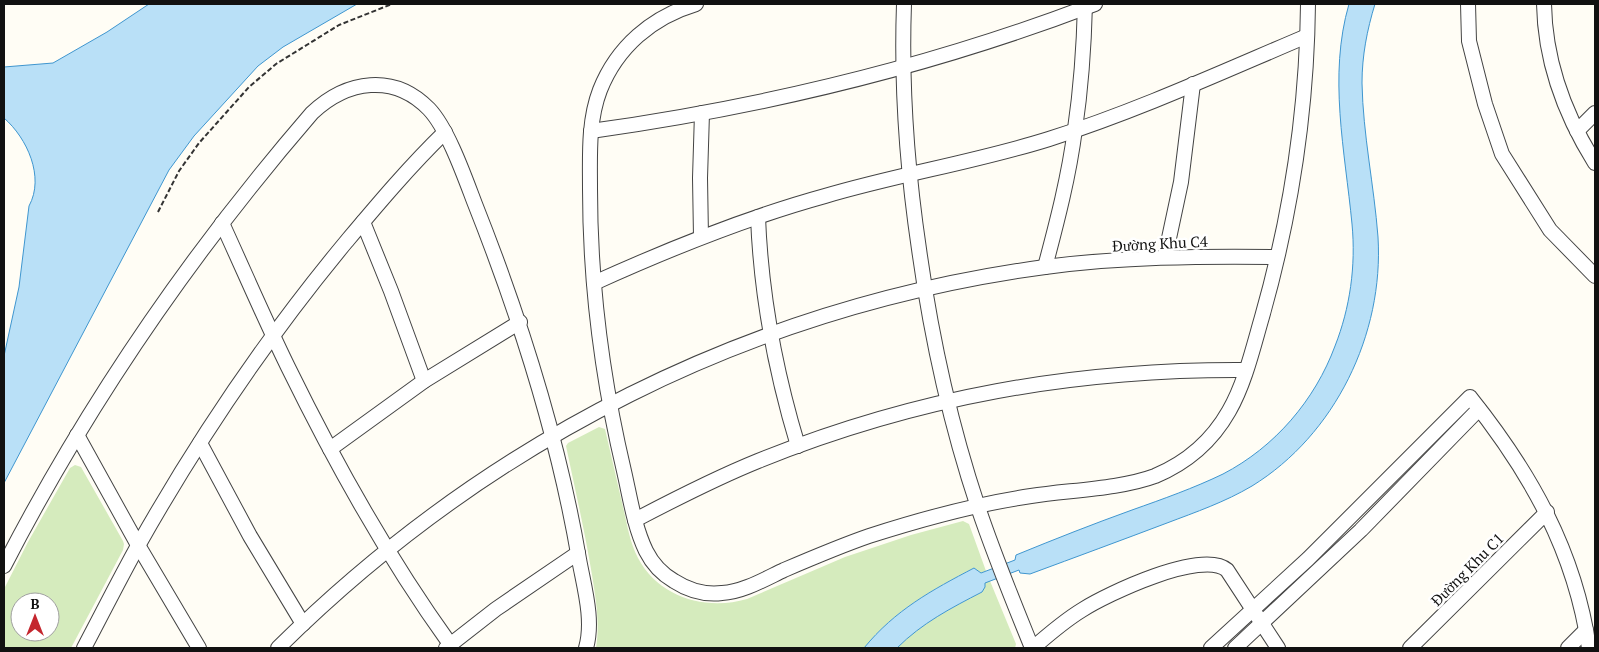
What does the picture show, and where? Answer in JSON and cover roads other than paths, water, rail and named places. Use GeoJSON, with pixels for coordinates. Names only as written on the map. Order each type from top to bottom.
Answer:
{"type":"FeatureCollection","features":[{"type":"Feature","properties":{"kind":"street"},"geometry":{"type":"LineString","coordinates":[[696,4],[662,17],[627,46],[609,71],[600,89],[591,131],[590,209],[594,283],[609,405],[635,520],[645,550],[664,574],[672,580],[700,592],[722,593],[747,587],[860,539],[921,520],[977,506],[1030,496],[1135,482],[1169,470],[1196,452],[1211,437],[1232,406],[1245,370],[1265,305],[1289,204],[1304,89],[1308,4]]}},
{"type":"Feature","properties":{"kind":"street"},"geometry":{"type":"LineString","coordinates":[[904,4],[903,66],[910,175],[925,289],[947,400],[977,506],[1032,648],[1066,620],[1112,594],[1147,579],[1195,566],[1216,565],[1224,568],[1278,648]]}},
{"type":"Feature","properties":{"kind":"street"},"geometry":{"type":"LineString","coordinates":[[1468,4],[1470,41],[1485,104],[1502,154],[1550,230],[1595,276]]}},
{"type":"Feature","properties":{"kind":"street"},"geometry":{"type":"LineString","coordinates":[[1544,4],[1547,34],[1561,95],[1577,131],[1595,163]]}},
{"type":"Feature","properties":{"kind":"street"},"geometry":{"type":"LineString","coordinates":[[591,131],[702,113],[804,92],[959,50],[1088,5],[1075,130],[1064,192],[1045,267]]}},
{"type":"Feature","properties":{"kind":"street"},"geometry":{"type":"LineString","coordinates":[[594,283],[701,237],[758,217],[825,196],[1015,149],[1075,130],[1193,84],[1307,36]]}},
{"type":"Feature","properties":{"kind":"street"},"geometry":{"type":"LineString","coordinates":[[1165,257],[1182,174],[1193,84]]}},
{"type":"Feature","properties":{"kind":"street"},"geometry":{"type":"LineString","coordinates":[[4,566],[78,434],[139,338],[222,223],[312,113],[326,100],[358,86],[388,86],[406,92],[422,102],[430,110],[444,132],[491,243],[520,322],[553,435],[578,553],[588,618],[586,648]]}},
{"type":"Feature","properties":{"kind":"street"},"geometry":{"type":"LineString","coordinates":[[701,237],[702,113]]}},
{"type":"Feature","properties":{"kind":"street"},"geometry":{"type":"LineString","coordinates":[[1577,131],[1595,113]]}},
{"type":"Feature","properties":{"kind":"street"},"geometry":{"type":"LineString","coordinates":[[84,648],[138,545],[233,391],[326,266],[444,132]]}},
{"type":"Feature","properties":{"kind":"street"},"geometry":{"type":"LineString","coordinates":[[758,217],[761,272],[769,334],[798,446]]}},
{"type":"Feature","properties":{"kind":"street"},"geometry":{"type":"LineString","coordinates":[[363,222],[392,291],[424,381]]}},
{"type":"Feature","properties":{"kind":"street"},"geometry":{"type":"LineString","coordinates":[[222,223],[273,335],[330,449],[388,549],[448,646],[510,599],[578,553]]}},
{"type":"Feature","properties":{"kind":"street","name":"Đường Khu C4"},"geometry":{"type":"LineString","coordinates":[[278,648],[330,598],[388,549],[465,491],[553,435],[609,405],[692,366],[769,334],[845,309],[925,289],[1045,267],[1165,257],[1277,257]]}},
{"type":"Feature","properties":{"kind":"street"},"geometry":{"type":"LineString","coordinates":[[330,449],[424,381],[520,322]]}},
{"type":"Feature","properties":{"kind":"street"},"geometry":{"type":"LineString","coordinates":[[635,520],[756,462],[865,422],[947,400],[1008,388],[1082,378],[1162,371],[1245,370]]}},
{"type":"Feature","properties":{"kind":"street"},"geometry":{"type":"LineString","coordinates":[[1211,648],[1362,506],[1470,397],[1521,467],[1547,512],[1571,573],[1589,648]]}},
{"type":"Feature","properties":{"kind":"street"},"geometry":{"type":"LineString","coordinates":[[1235,648],[1400,491],[1479,409]]}},
{"type":"Feature","properties":{"kind":"street"},"geometry":{"type":"LineString","coordinates":[[78,434],[138,545],[200,648]]}},
{"type":"Feature","properties":{"kind":"street"},"geometry":{"type":"LineString","coordinates":[[200,443],[250,536],[303,624]]}},
{"type":"Feature","properties":{"kind":"street","name":"Đường Khu C1"},"geometry":{"type":"LineString","coordinates":[[1410,648],[1547,512]]}},
{"type":"Feature","properties":{"kind":"street"},"geometry":{"type":"LineString","coordinates":[[1568,648],[1586,630]]}},
{"type":"Feature","properties":{"kind":"water"},"geometry":{"type":"Polygon","coordinates":[[[149,4],[357,4],[283,47],[258,66],[194,136],[169,170],[4,483],[4,356],[19,287],[29,206],[35,183],[31,159],[26,147],[20,136],[4,118],[4,67],[53,63],[107,32],[149,4]]]}},
{"type":"Feature","properties":{"kind":"water"},"geometry":{"type":"Polygon","coordinates":[[[1349,4],[1375,4],[1365,43],[1362,83],[1364,122],[1378,237],[1378,273],[1373,310],[1363,345],[1348,379],[1330,410],[1308,439],[1281,465],[1242,492],[1200,511],[1030,574],[1020,573],[1019,570],[985,583],[982,592],[948,610],[897,648],[864,648],[901,612],[943,584],[974,568],[981,573],[1015,560],[1016,555],[1223,474],[1242,463],[1276,436],[1304,403],[1327,366],[1345,317],[1351,286],[1353,240],[1342,141],[1339,86],[1343,31],[1349,4]]]}}]}
